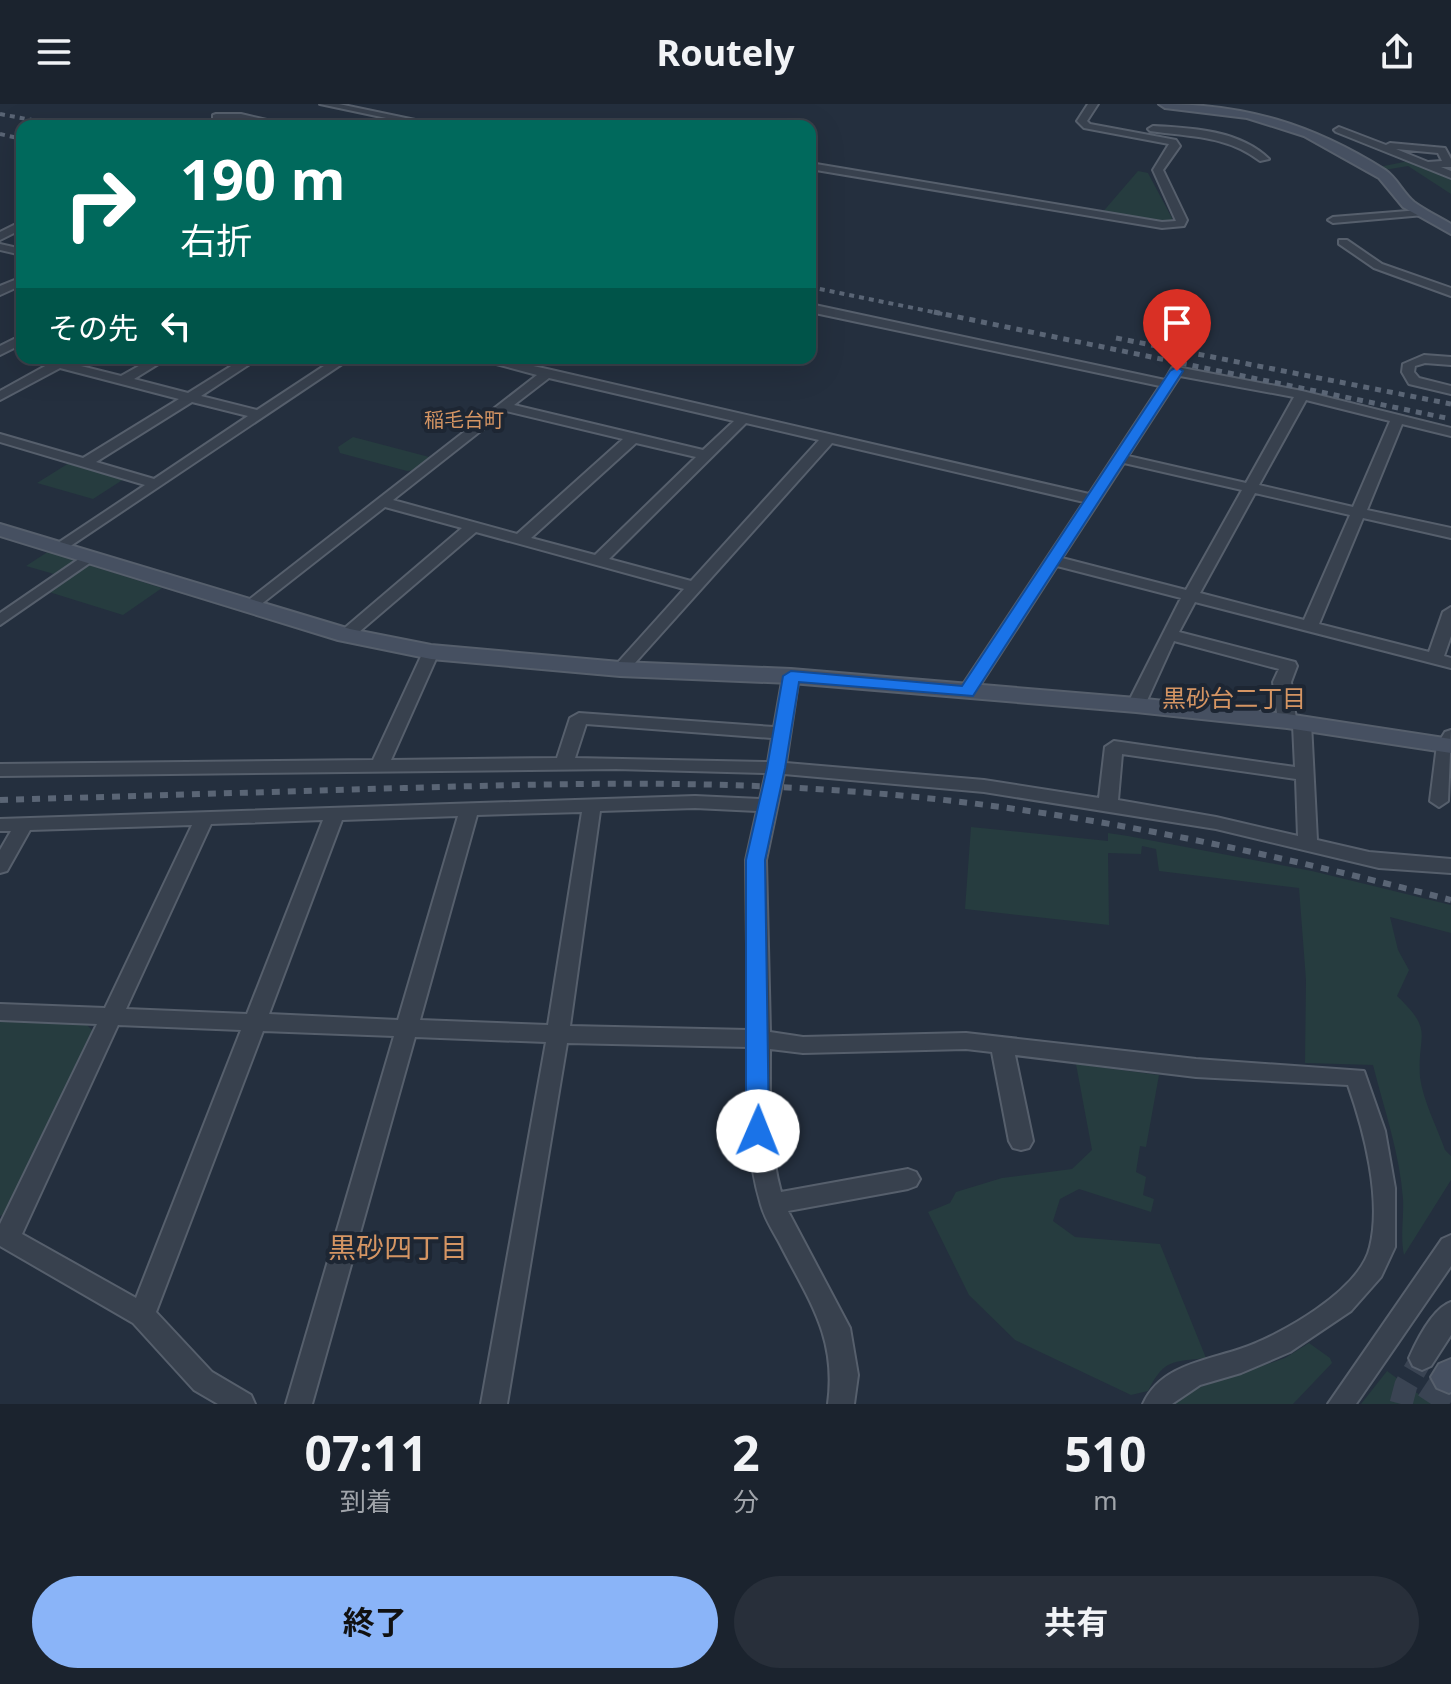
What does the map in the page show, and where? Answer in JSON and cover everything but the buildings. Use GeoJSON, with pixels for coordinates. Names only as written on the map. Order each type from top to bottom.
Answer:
{"type":"FeatureCollection","features":[{"type":"Feature","properties":{"kind":"street"},"geometry":{"type":"LineString","coordinates":[[235,104],[220,113],[257,120]]}},
{"type":"Feature","properties":{"kind":"street"},"geometry":{"type":"LineString","coordinates":[[325,104],[386,120]]}},
{"type":"Feature","properties":{"kind":"street"},"geometry":{"type":"LineString","coordinates":[[1082,121],[1093,104]]}},
{"type":"Feature","properties":{"kind":"street"},"geometry":{"type":"LineString","coordinates":[[1165,104],[1248,114],[1309,133],[1384,175],[1420,213],[1451,230]]}},
{"type":"Feature","properties":{"kind":"street"},"geometry":{"type":"LineString","coordinates":[[1082,121],[1202,134],[1233,141],[1264,159]]}},
{"type":"Feature","properties":{"kind":"street"},"geometry":{"type":"LineString","coordinates":[[816,167],[1162,225],[1180,224],[1182,220],[1158,170],[1175,146],[1173,142],[1094,129],[1082,121]]}},
{"type":"Feature","properties":{"kind":"street"},"geometry":{"type":"LineString","coordinates":[[1339,130],[1451,175]]}},
{"type":"Feature","properties":{"kind":"street"},"geometry":{"type":"LineString","coordinates":[[1372,145],[1441,150],[1449,164],[1420,165]]}},
{"type":"Feature","properties":{"kind":"street"},"geometry":{"type":"LineString","coordinates":[[1333,220],[1420,213]]}},
{"type":"Feature","properties":{"kind":"street"},"geometry":{"type":"LineString","coordinates":[[1343,242],[1378,266],[1451,292]]}},
{"type":"Feature","properties":{"kind":"street"},"geometry":{"type":"LineString","coordinates":[[816,309],[1167,384]]}},
{"type":"Feature","properties":{"kind":"street"},"geometry":{"type":"LineString","coordinates":[[1451,361],[1424,359],[1409,364],[1408,372],[1414,381],[1451,390]]}},
{"type":"Feature","properties":{"kind":"street"},"geometry":{"type":"LineString","coordinates":[[0,396],[59,364]]}},
{"type":"Feature","properties":{"kind":"street"},"geometry":{"type":"LineString","coordinates":[[73,364],[259,415]]}},
{"type":"Feature","properties":{"kind":"street"},"geometry":{"type":"LineString","coordinates":[[124,380],[152,364]]}},
{"type":"Feature","properties":{"kind":"street"},"geometry":{"type":"LineString","coordinates":[[86,462],[244,364]]}},
{"type":"Feature","properties":{"kind":"street"},"geometry":{"type":"LineString","coordinates":[[60,548],[336,364]]}},
{"type":"Feature","properties":{"kind":"street"},"geometry":{"type":"LineString","coordinates":[[507,364],[1092,499]]}},
{"type":"Feature","properties":{"kind":"street"},"geometry":{"type":"LineString","coordinates":[[967,692],[1177,371],[1302,395],[1451,432]]}},
{"type":"Feature","properties":{"kind":"street"},"geometry":{"type":"LineString","coordinates":[[249,606],[547,373]]}},
{"type":"Feature","properties":{"kind":"street"},"geometry":{"type":"LineString","coordinates":[[1136,705],[1169,635],[1302,395]]}},
{"type":"Feature","properties":{"kind":"street"},"geometry":{"type":"LineString","coordinates":[[505,407],[705,455]]}},
{"type":"Feature","properties":{"kind":"street"},"geometry":{"type":"LineString","coordinates":[[1310,626],[1398,418]]}},
{"type":"Feature","properties":{"kind":"street"},"geometry":{"type":"LineString","coordinates":[[598,561],[743,419]]}},
{"type":"Feature","properties":{"kind":"street"},"geometry":{"type":"LineString","coordinates":[[0,438],[157,484]]}},
{"type":"Feature","properties":{"kind":"street"},"geometry":{"type":"LineString","coordinates":[[519,540],[633,438]]}},
{"type":"Feature","properties":{"kind":"street"},"geometry":{"type":"LineString","coordinates":[[620,669],[829,438]]}},
{"type":"Feature","properties":{"kind":"street"},"geometry":{"type":"LineString","coordinates":[[1118,458],[1451,533]]}},
{"type":"Feature","properties":{"kind":"street"},"geometry":{"type":"LineString","coordinates":[[383,502],[694,587]]}},
{"type":"Feature","properties":{"kind":"street"},"geometry":{"type":"LineString","coordinates":[[346,635],[473,527]]}},
{"type":"Feature","properties":{"kind":"street"},"geometry":{"type":"LineString","coordinates":[[0,530],[346,635],[431,652],[620,669],[791,676],[1136,705],[1449,743],[1439,801]]}},
{"type":"Feature","properties":{"kind":"street"},"geometry":{"type":"LineString","coordinates":[[0,620],[89,557]]}},
{"type":"Feature","properties":{"kind":"street"},"geometry":{"type":"LineString","coordinates":[[1052,560],[1443,661],[1451,612]]}},
{"type":"Feature","properties":{"kind":"street"},"geometry":{"type":"LineString","coordinates":[[1169,635],[1289,666],[1282,682],[1295,722],[1304,774],[1308,843]]}},
{"type":"Feature","properties":{"kind":"street"},"geometry":{"type":"LineString","coordinates":[[380,765],[431,652]]}},
{"type":"Feature","properties":{"kind":"street"},"geometry":{"type":"LineString","coordinates":[[791,676],[776,768],[756,860],[758,1131],[762,1165],[773,1204],[837,1328],[845,1375],[841,1404]]}},
{"type":"Feature","properties":{"kind":"street"},"geometry":{"type":"LineString","coordinates":[[564,763],[579,718],[782,733]]}},
{"type":"Feature","properties":{"kind":"street"},"geometry":{"type":"LineString","coordinates":[[1108,805],[1114,747],[1304,774]]}},
{"type":"Feature","properties":{"kind":"street"},"geometry":{"type":"LineString","coordinates":[[0,770],[564,763],[776,768],[984,786],[1216,823],[1376,860],[1451,866]]}},
{"type":"Feature","properties":{"kind":"street"},"geometry":{"type":"LineString","coordinates":[[0,825],[334,817],[695,802],[766,805]]}},
{"type":"Feature","properties":{"kind":"street"},"geometry":{"type":"LineString","coordinates":[[494,1404],[558,1034],[592,805]]}},
{"type":"Feature","properties":{"kind":"street"},"geometry":{"type":"LineString","coordinates":[[299,1404],[469,811]]}},
{"type":"Feature","properties":{"kind":"street"},"geometry":{"type":"LineString","coordinates":[[142,1315],[334,817]]}},
{"type":"Feature","properties":{"kind":"street"},"geometry":{"type":"LineString","coordinates":[[204,819],[114,1016],[4,1236],[142,1315],[203,1381],[242,1404]]}},
{"type":"Feature","properties":{"kind":"street"},"geometry":{"type":"LineString","coordinates":[[0,866],[24,825]]}},
{"type":"Feature","properties":{"kind":"street"},"geometry":{"type":"LineString","coordinates":[[0,1012],[409,1029],[759,1039],[803,1045],[966,1041],[1196,1068],[1356,1077],[1369,1111],[1385,1194],[1383,1249],[1362,1286],[1328,1314],[1274,1350],[1187,1379],[1161,1394],[1156,1404]]}},
{"type":"Feature","properties":{"kind":"street"},"geometry":{"type":"LineString","coordinates":[[1002,1045],[1021,1141]]}},
{"type":"Feature","properties":{"kind":"street"},"geometry":{"type":"LineString","coordinates":[[773,1204],[908,1179]]}},
{"type":"Feature","properties":{"kind":"street"},"geometry":{"type":"LineString","coordinates":[[1341,1404],[1451,1246]]}},
{"type":"Feature","properties":{"kind":"street"},"geometry":{"type":"LineString","coordinates":[[1441,1370],[1451,1313]]}},
{"type":"Feature","properties":{"kind":"green space"},"geometry":{"type":"Polygon","coordinates":[[[1409,161],[1451,176],[1451,194],[1408,166],[1384,170],[1379,167],[1409,161]]]}},
{"type":"Feature","properties":{"kind":"green space"},"geometry":{"type":"Polygon","coordinates":[[[1138,171],[1148,173],[1174,222],[1165,224],[1101,214],[1138,171]]]}},
{"type":"Feature","properties":{"kind":"green space"},"geometry":{"type":"Polygon","coordinates":[[[353,437],[433,458],[417,470],[407,471],[340,453],[338,447],[353,437]]]}},
{"type":"Feature","properties":{"kind":"green space"},"geometry":{"type":"Polygon","coordinates":[[[69,463],[124,479],[93,499],[37,483],[69,463]]]}},
{"type":"Feature","properties":{"kind":"green space"},"geometry":{"type":"Polygon","coordinates":[[[49,551],[72,558],[73,562],[54,574],[26,566],[49,551]]]}},
{"type":"Feature","properties":{"kind":"green space"},"geometry":{"type":"Polygon","coordinates":[[[88,566],[162,588],[123,615],[49,592],[88,566]]]}},
{"type":"Feature","properties":{"kind":"green space"},"geometry":{"type":"Polygon","coordinates":[[[971,827],[1108,841],[1108,833],[1128,836],[1312,871],[1451,905],[1451,933],[1390,917],[1398,950],[1409,970],[1397,996],[1420,1026],[1422,1086],[1445,1150],[1451,1156],[1451,1180],[1404,1255],[1399,1165],[1373,1065],[1305,1063],[1306,980],[1299,888],[1159,871],[1156,849],[1142,846],[1141,854],[1108,853],[1109,925],[965,909],[971,827]]]}},
{"type":"Feature","properties":{"kind":"green space"},"geometry":{"type":"Polygon","coordinates":[[[0,1021],[85,1023],[95,1033],[12,1212],[0,1216],[0,1021]]]}},
{"type":"Feature","properties":{"kind":"green space"},"geometry":{"type":"Polygon","coordinates":[[[1076,1064],[1159,1075],[1146,1147],[1140,1146],[1136,1172],[1146,1177],[1143,1195],[1154,1199],[1151,1212],[1079,1189],[1060,1199],[1053,1221],[1075,1237],[1160,1244],[1206,1358],[1170,1364],[1159,1373],[1148,1391],[1131,1395],[1015,1340],[969,1295],[928,1212],[950,1203],[956,1192],[1002,1178],[1072,1169],[1092,1150],[1076,1064]]]}},
{"type":"Feature","properties":{"kind":"green space"},"geometry":{"type":"Polygon","coordinates":[[[1309,1343],[1330,1358],[1332,1363],[1293,1404],[1166,1404],[1175,1396],[1285,1358],[1309,1343]]]}},
{"type":"Feature","properties":{"kind":"green space"},"geometry":{"type":"Polygon","coordinates":[[[1387,1371],[1432,1404],[1361,1404],[1387,1371]]]}},
{"type":"Feature","properties":{"kind":"tunnel"},"geometry":{"type":"LineString","coordinates":[[1401,1404],[1406,1385],[1422,1358]]}},
{"type":"Feature","properties":{"kind":"tunnel"},"geometry":{"type":"LineString","coordinates":[[1431,1404],[1449,1377]]}},
{"type":"Feature","properties":{"kind":"railway"},"geometry":{"type":"LineString","coordinates":[[0,114],[32,120]]}},
{"type":"Feature","properties":{"kind":"railway"},"geometry":{"type":"LineString","coordinates":[[0,134],[16,138]]}},
{"type":"Feature","properties":{"kind":"railway"},"geometry":{"type":"LineString","coordinates":[[816,288],[943,314]]}},
{"type":"Feature","properties":{"kind":"railway"},"geometry":{"type":"LineString","coordinates":[[934,312],[1451,419]]}},
{"type":"Feature","properties":{"kind":"railway"},"geometry":{"type":"LineString","coordinates":[[1116,338],[1451,404]]}},
{"type":"Feature","properties":{"kind":"railway"},"geometry":{"type":"LineString","coordinates":[[0,800],[564,784],[724,785],[830,790],[987,805],[1143,830],[1298,862],[1451,900]]}},
{"type":"Feature","properties":{"kind":"district","name":"稲毛台町"},"geometry":{"type":"Point","coordinates":[464,419]}},
{"type":"Feature","properties":{"kind":"district","name":"黒砂台二丁目"},"geometry":{"type":"Point","coordinates":[1234,697]}},
{"type":"Feature","properties":{"kind":"district","name":"黒砂四丁目"},"geometry":{"type":"Point","coordinates":[398,1247]}},
{"type":"Feature","properties":{"kind":"route"},"geometry":{"type":"LineString","coordinates":[[758,1131],[756,860],[776,768],[791,676],[967,692],[1177,371]]}}]}
